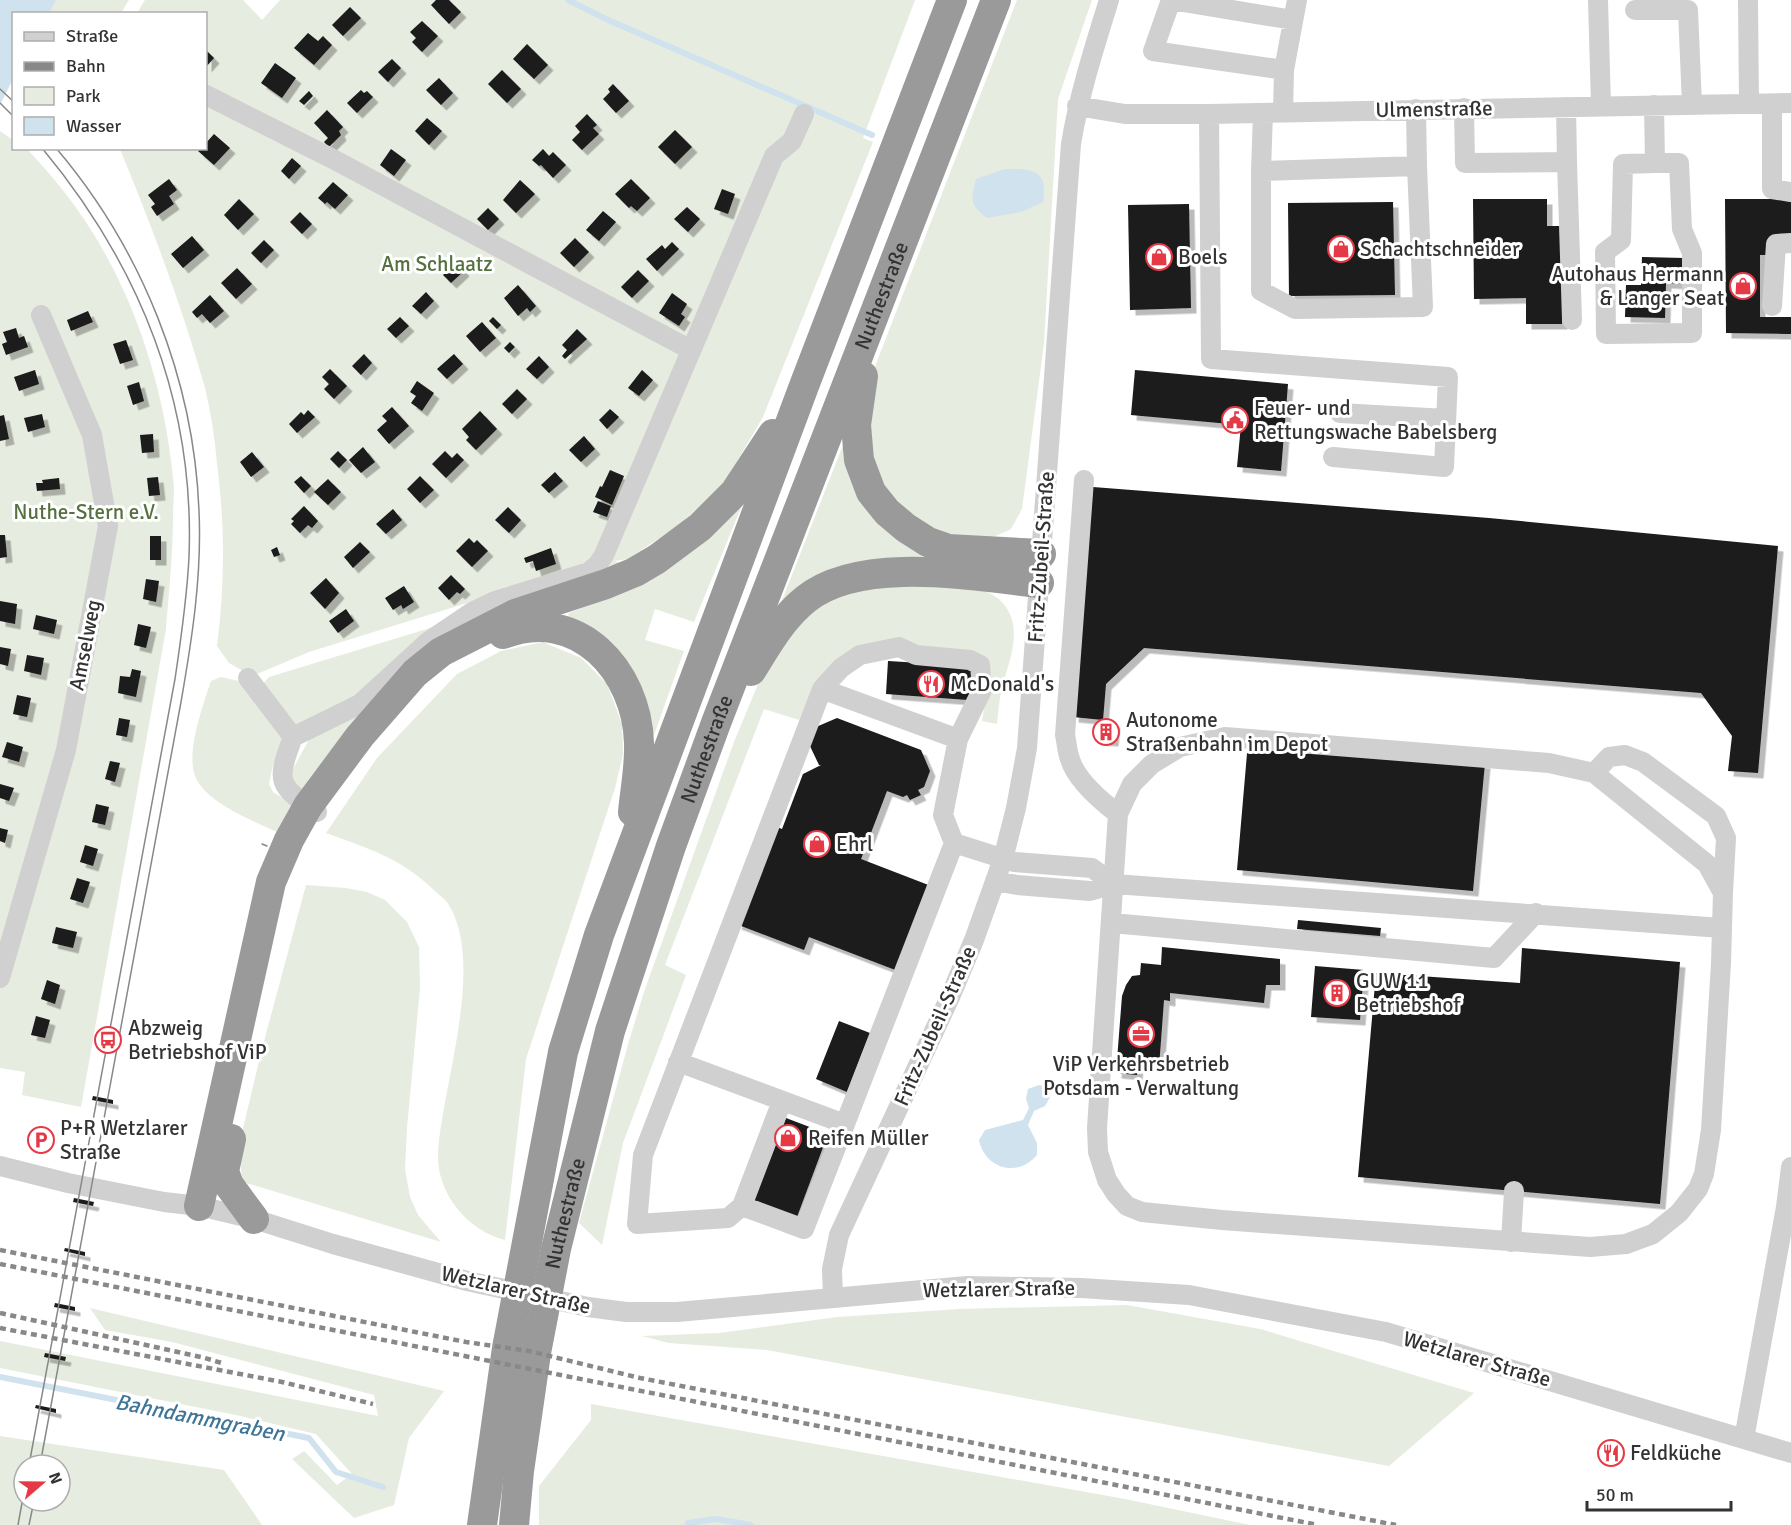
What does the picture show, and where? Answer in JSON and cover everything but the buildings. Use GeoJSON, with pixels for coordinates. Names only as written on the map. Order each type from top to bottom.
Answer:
{"type":"FeatureCollection","features":[{"type":"Feature","properties":{"kind":"highway","name":"Nuthestraße"},"geometry":{"type":"LineString","coordinates":[[482,1525],[507,1348],[563,1052],[599,935],[804,386],[952,0]]}},
{"type":"Feature","properties":{"kind":"highway","name":"Nuthestraße"},"geometry":{"type":"LineString","coordinates":[[514,1525],[519,1471],[536,1353],[556,1249],[610,1032],[671,846],[716,723],[996,0]]}},
{"type":"Feature","properties":{"kind":"highway"},"geometry":{"type":"LineString","coordinates":[[868,329],[856,425],[859,460],[871,492],[887,512],[928,542],[948,549],[1041,554]]}},
{"type":"Feature","properties":{"kind":"highway"},"geometry":{"type":"LineString","coordinates":[[254,1219],[229,1185],[224,1171],[290,881],[314,810],[360,736],[415,673],[441,652],[515,614],[635,572],[657,559],[700,527],[735,492],[804,386]]}},
{"type":"Feature","properties":{"kind":"highway"},"geometry":{"type":"LineString","coordinates":[[716,723],[783,621],[808,597],[844,579],[888,572],[943,573],[1039,583]]}},
{"type":"Feature","properties":{"kind":"highway"},"geometry":{"type":"LineString","coordinates":[[199,1206],[271,882],[289,840],[314,810],[334,791],[379,731],[413,691],[448,662],[481,642],[508,632],[534,628],[555,628],[582,637],[604,656],[622,679],[635,712],[639,743],[628,857]]}},
{"type":"Feature","properties":{"kind":"street","name":"Fritz-Zubeil-Straße"},"geometry":{"type":"LineString","coordinates":[[833,1298],[832,1269],[839,1235],[950,997],[974,940],[1003,859],[1016,808],[1027,748],[1071,144],[1077,106],[1110,0]]}},
{"type":"Feature","properties":{"kind":"street"},"geometry":{"type":"LineString","coordinates":[[1284,70],[1153,51],[1171,0],[1293,20]]}},
{"type":"Feature","properties":{"kind":"street"},"geometry":{"type":"LineString","coordinates":[[1297,0],[1262,171],[1261,291],[1295,309],[1423,307],[1416,109]]}},
{"type":"Feature","properties":{"kind":"street"},"geometry":{"type":"LineString","coordinates":[[1599,0],[1601,106]]}},
{"type":"Feature","properties":{"kind":"street"},"geometry":{"type":"LineString","coordinates":[[1749,0],[1749,104]]}},
{"type":"Feature","properties":{"kind":"street"},"geometry":{"type":"LineString","coordinates":[[1635,10],[1688,10],[1692,105]]}},
{"type":"Feature","properties":{"kind":"street"},"geometry":{"type":"LineString","coordinates":[[207,95],[341,163],[691,350]]}},
{"type":"Feature","properties":{"kind":"street","name":"Ulmenstraße"},"geometry":{"type":"LineString","coordinates":[[1077,106],[1125,114],[1209,114],[1781,104]]}},
{"type":"Feature","properties":{"kind":"street"},"geometry":{"type":"LineString","coordinates":[[1781,104],[1772,189],[1791,192]]}},
{"type":"Feature","properties":{"kind":"street"},"geometry":{"type":"LineString","coordinates":[[1654,105],[1655,163]]}},
{"type":"Feature","properties":{"kind":"street"},"geometry":{"type":"LineString","coordinates":[[1566,107],[1572,320]]}},
{"type":"Feature","properties":{"kind":"street"},"geometry":{"type":"LineString","coordinates":[[1464,108],[1465,163],[1566,162]]}},
{"type":"Feature","properties":{"kind":"street"},"geometry":{"type":"LineString","coordinates":[[314,810],[289,793],[282,781],[281,767],[293,736],[360,704],[429,641],[472,612],[495,602],[589,572],[598,564],[604,555],[774,156],[792,141],[804,114]]}},
{"type":"Feature","properties":{"kind":"street"},"geometry":{"type":"LineString","coordinates":[[1209,114],[1211,359],[1448,377],[1444,467],[1333,457]]}},
{"type":"Feature","properties":{"kind":"street"},"geometry":{"type":"LineString","coordinates":[[1655,163],[1679,163],[1682,229],[1692,253],[1692,333],[1605,334],[1605,252],[1621,240],[1623,164],[1655,163]]}},
{"type":"Feature","properties":{"kind":"street"},"geometry":{"type":"LineString","coordinates":[[1262,171],[1417,166]]}},
{"type":"Feature","properties":{"kind":"street"},"geometry":{"type":"LineString","coordinates":[[1772,306],[1776,244],[1791,243]]}},
{"type":"Feature","properties":{"kind":"street","name":"Amselweg"},"geometry":{"type":"LineString","coordinates":[[0,978],[66,750],[108,526],[92,435],[41,315]]}},
{"type":"Feature","properties":{"kind":"street"},"geometry":{"type":"LineString","coordinates":[[1340,413],[1446,419]]}},
{"type":"Feature","properties":{"kind":"street"},"geometry":{"type":"LineString","coordinates":[[1084,480],[1065,735],[1070,761],[1083,781],[1099,800],[1118,814]]}},
{"type":"Feature","properties":{"kind":"street"},"geometry":{"type":"LineString","coordinates":[[742,1206],[804,1229],[954,843],[943,815],[958,739],[982,690],[980,665],[970,660],[916,655],[899,647],[860,655],[841,668],[822,689],[644,1155],[637,1224],[728,1218],[742,1206],[782,1101]]}},
{"type":"Feature","properties":{"kind":"street"},"geometry":{"type":"LineString","coordinates":[[249,678],[293,736]]}},
{"type":"Feature","properties":{"kind":"street"},"geometry":{"type":"LineString","coordinates":[[822,689],[958,739]]}},
{"type":"Feature","properties":{"kind":"street"},"geometry":{"type":"LineString","coordinates":[[1594,773],[1609,757],[1625,755],[1643,762],[1716,816],[1726,838],[1711,1130],[1708,1160],[1698,1189],[1679,1212],[1653,1234],[1626,1244],[1590,1247],[1142,1212],[1127,1206],[1116,1194],[1107,1180],[1098,1152],[1098,1140],[1118,814],[1132,784],[1152,764],[1180,747],[1225,737],[1549,763],[1594,773],[1707,864],[1723,893]]}},
{"type":"Feature","properties":{"kind":"street"},"geometry":{"type":"LineString","coordinates":[[954,843],[1023,863],[1092,868],[1114,884]]}},
{"type":"Feature","properties":{"kind":"street"},"geometry":{"type":"LineString","coordinates":[[995,881],[1090,891],[1114,884],[1722,928]]}},
{"type":"Feature","properties":{"kind":"street"},"geometry":{"type":"LineString","coordinates":[[1113,923],[1494,958],[1536,913]]}},
{"type":"Feature","properties":{"kind":"street"},"geometry":{"type":"LineString","coordinates":[[678,1062],[845,1124]]}},
{"type":"Feature","properties":{"kind":"street","name":"Wetzlarer Straße"},"geometry":{"type":"LineString","coordinates":[[0,1166],[68,1183],[164,1202],[199,1206],[254,1219],[333,1244],[467,1281],[588,1307],[626,1312],[677,1312],[967,1286],[1082,1288],[1189,1296],[1386,1332],[1791,1453]]}},
{"type":"Feature","properties":{"kind":"street"},"geometry":{"type":"LineString","coordinates":[[1743,1439],[1786,1208],[1791,1167]]}},
{"type":"Feature","properties":{"kind":"street"},"geometry":{"type":"LineString","coordinates":[[1511,1242],[1514,1191]]}},
{"type":"Feature","properties":{"kind":"green space"},"geometry":{"type":"Polygon","coordinates":[[[54,0],[129,0],[122,12],[48,12],[54,0]]]}},
{"type":"Feature","properties":{"kind":"green space","name":"Am Schlaatz"},"geometry":{"type":"Polygon","coordinates":[[[145,0],[243,0],[262,20],[280,0],[915,0],[863,138],[873,142],[763,417],[726,480],[682,523],[628,559],[614,561],[625,564],[588,582],[485,620],[430,651],[410,668],[373,707],[309,793],[299,790],[290,774],[310,738],[347,720],[368,705],[419,655],[462,624],[496,607],[548,592],[591,575],[612,560],[770,184],[755,181],[595,554],[577,569],[309,652],[257,674],[243,671],[229,663],[217,646],[222,600],[223,532],[215,445],[205,388],[166,267],[120,150],[207,150],[207,12],[138,12],[145,0]]]}},
{"type":"Feature","properties":{"kind":"green space"},"geometry":{"type":"Polygon","coordinates":[[[1017,0],[1092,0],[1058,99],[1044,343],[1022,509],[1011,529],[991,538],[948,539],[901,512],[871,465],[867,405],[874,369],[1017,0]]]}},
{"type":"Feature","properties":{"kind":"green space","name":"Nuthe-Stern e.V."},"geometry":{"type":"Polygon","coordinates":[[[0,131],[12,139],[12,150],[29,151],[62,189],[91,230],[122,287],[156,381],[169,446],[174,492],[166,629],[81,1107],[22,1095],[25,1072],[0,1068],[0,131]]]}},
{"type":"Feature","properties":{"kind":"green space"},"geometry":{"type":"Polygon","coordinates":[[[845,440],[935,556],[779,608],[845,440]]]}},
{"type":"Feature","properties":{"kind":"green space"},"geometry":{"type":"Polygon","coordinates":[[[743,503],[694,622],[655,609],[645,640],[684,651],[650,746],[568,618],[569,613],[630,589],[743,503]]]}},
{"type":"Feature","properties":{"kind":"green space"},"geometry":{"type":"Polygon","coordinates":[[[868,585],[935,585],[971,588],[985,591],[1002,602],[1012,620],[1014,642],[1001,692],[997,724],[982,721],[987,692],[918,648],[901,641],[820,680],[799,720],[764,709],[665,965],[686,975],[623,1143],[602,1245],[579,1223],[644,992],[734,742],[768,660],[785,632],[828,601],[868,585]]]}},
{"type":"Feature","properties":{"kind":"green space"},"geometry":{"type":"Polygon","coordinates":[[[440,625],[359,699],[292,727],[262,685],[269,677],[440,625]]]}},
{"type":"Feature","properties":{"kind":"green space"},"geometry":{"type":"Polygon","coordinates":[[[543,642],[581,658],[607,684],[622,724],[623,754],[615,788],[526,1059],[505,1240],[478,1228],[467,1219],[448,1195],[439,1168],[441,1125],[463,990],[463,957],[458,927],[447,902],[422,879],[383,855],[326,833],[377,758],[457,674],[501,651],[543,642]]]}},
{"type":"Feature","properties":{"kind":"green space"},"geometry":{"type":"Polygon","coordinates":[[[221,677],[247,683],[281,732],[283,744],[273,765],[269,784],[273,792],[292,804],[277,832],[219,802],[200,785],[195,776],[193,754],[200,715],[211,681],[221,677]]]}},
{"type":"Feature","properties":{"kind":"green space"},"geometry":{"type":"Polygon","coordinates":[[[306,885],[346,888],[367,892],[385,900],[407,922],[419,947],[420,988],[405,1169],[410,1197],[418,1215],[441,1242],[243,1182],[238,1149],[306,885]]]}},
{"type":"Feature","properties":{"kind":"green space"},"geometry":{"type":"Polygon","coordinates":[[[1127,1305],[1260,1329],[1474,1393],[1389,1466],[767,1350],[669,1343],[642,1336],[719,1333],[837,1317],[959,1309],[1127,1305]]]}},
{"type":"Feature","properties":{"kind":"green space"},"geometry":{"type":"Polygon","coordinates":[[[90,1308],[444,1391],[409,1438],[394,1505],[354,1518],[292,1459],[304,1451],[337,1485],[352,1474],[316,1434],[236,1415],[0,1368],[0,1341],[378,1416],[374,1395],[172,1342],[105,1330],[90,1308]]]}},
{"type":"Feature","properties":{"kind":"green space"},"geometry":{"type":"Polygon","coordinates":[[[591,1404],[1125,1499],[1250,1525],[539,1525],[539,1486],[591,1420],[591,1404]]]}},
{"type":"Feature","properties":{"kind":"green space"},"geometry":{"type":"Polygon","coordinates":[[[0,1436],[224,1470],[262,1525],[0,1525],[0,1436]]]}},
{"type":"Feature","properties":{"kind":"water"},"geometry":{"type":"Polygon","coordinates":[[[0,0],[56,0],[50,12],[12,12],[12,81],[0,105],[0,0]]]}},
{"type":"Feature","properties":{"kind":"water"},"geometry":{"type":"Polygon","coordinates":[[[1005,169],[1031,171],[1041,177],[1044,191],[1043,202],[1021,212],[987,218],[974,205],[973,192],[976,179],[1005,169]]]}},
{"type":"Feature","properties":{"kind":"water"},"geometry":{"type":"Polygon","coordinates":[[[1039,1085],[1047,1087],[1050,1097],[1045,1106],[1034,1111],[1028,1125],[1037,1143],[1037,1155],[1029,1162],[1012,1168],[995,1164],[982,1150],[979,1140],[985,1130],[1023,1120],[1029,1108],[1026,1099],[1028,1089],[1039,1085]]]}},
{"type":"Feature","properties":{"kind":"waterway"},"geometry":{"type":"LineString","coordinates":[[568,0],[606,19],[872,135]]}},
{"type":"Feature","properties":{"kind":"waterway","name":"Bahndammgraben"},"geometry":{"type":"LineString","coordinates":[[0,1377],[309,1438],[336,1472],[383,1487]]}},
{"type":"Feature","properties":{"kind":"waterway","name":"Bahndammgraben"},"geometry":{"type":"LineString","coordinates":[[688,1523],[716,1519],[751,1525]]}},
{"type":"Feature","properties":{"kind":"tram line"},"geometry":{"type":"LineString","coordinates":[[0,89],[12,100]]}},
{"type":"Feature","properties":{"kind":"tram line"},"geometry":{"type":"LineString","coordinates":[[0,103],[12,115]]}},
{"type":"Feature","properties":{"kind":"tram line"},"geometry":{"type":"LineString","coordinates":[[31,1453],[175,679],[189,557],[188,500],[182,445],[171,391],[154,339],[133,289],[107,240],[77,193],[44,150]]}},
{"type":"Feature","properties":{"kind":"tram line"},"geometry":{"type":"LineString","coordinates":[[42,1453],[181,702],[195,607],[200,535],[195,462],[187,413],[158,318],[138,272],[114,229],[87,187],[58,150]]}},
{"type":"Feature","properties":{"kind":"tram line"},"geometry":{"type":"LineString","coordinates":[[262,844],[267,846]]}},
{"type":"Feature","properties":{"kind":"tram line"},"geometry":{"type":"LineString","coordinates":[[18,1525],[20,1513]]}},
{"type":"Feature","properties":{"kind":"tram line"},"geometry":{"type":"LineString","coordinates":[[29,1525],[32,1513]]}},
{"type":"Feature","properties":{"kind":"railway"},"geometry":{"type":"LineString","coordinates":[[0,1250],[466,1342],[529,1351],[640,1378],[1396,1525]]}},
{"type":"Feature","properties":{"kind":"railway"},"geometry":{"type":"LineString","coordinates":[[0,1264],[1318,1525]]}},
{"type":"Feature","properties":{"kind":"railway"},"geometry":{"type":"LineString","coordinates":[[0,1313],[225,1364]]}},
{"type":"Feature","properties":{"kind":"railway"},"geometry":{"type":"LineString","coordinates":[[0,1328],[282,1382],[373,1404]]}},
{"type":"Feature","properties":{"kind":"place","name":"Schachtschneider"},"geometry":{"type":"Point","coordinates":[1341,249]}},
{"type":"Feature","properties":{"kind":"place","name":"Boels"},"geometry":{"type":"Point","coordinates":[1159,257]}},
{"type":"Feature","properties":{"kind":"place","name":"Autohaus Hermann & Langer Seat"},"geometry":{"type":"Point","coordinates":[1743,286]}},
{"type":"Feature","properties":{"kind":"place","name":"Feuer- und Rettungswache Babelsberg"},"geometry":{"type":"Point","coordinates":[1235,420]}},
{"type":"Feature","properties":{"kind":"place","name":"McDonald's"},"geometry":{"type":"Point","coordinates":[931,684]}},
{"type":"Feature","properties":{"kind":"place","name":"Autonome Straßenbahn im Depot"},"geometry":{"type":"Point","coordinates":[1106,732]}},
{"type":"Feature","properties":{"kind":"place","name":"Ehrl"},"geometry":{"type":"Point","coordinates":[817,844]}},
{"type":"Feature","properties":{"kind":"place","name":"GUW 11 Betriebshof"},"geometry":{"type":"Point","coordinates":[1337,993]}},
{"type":"Feature","properties":{"kind":"place","name":"ViP Verkehrsbetrieb Potsdam - Verwaltung"},"geometry":{"type":"Point","coordinates":[1141,1034]}},
{"type":"Feature","properties":{"kind":"place","name":"Abzweig Betriebshof ViP"},"geometry":{"type":"Point","coordinates":[108,1040]}},
{"type":"Feature","properties":{"kind":"place","name":"Reifen Müller"},"geometry":{"type":"Point","coordinates":[788,1138]}},
{"type":"Feature","properties":{"kind":"place","name":"P+R Wetzlarer Straße"},"geometry":{"type":"Point","coordinates":[41,1140]}},
{"type":"Feature","properties":{"kind":"place","name":"Feldküche"},"geometry":{"type":"Point","coordinates":[1611,1453]}}]}
